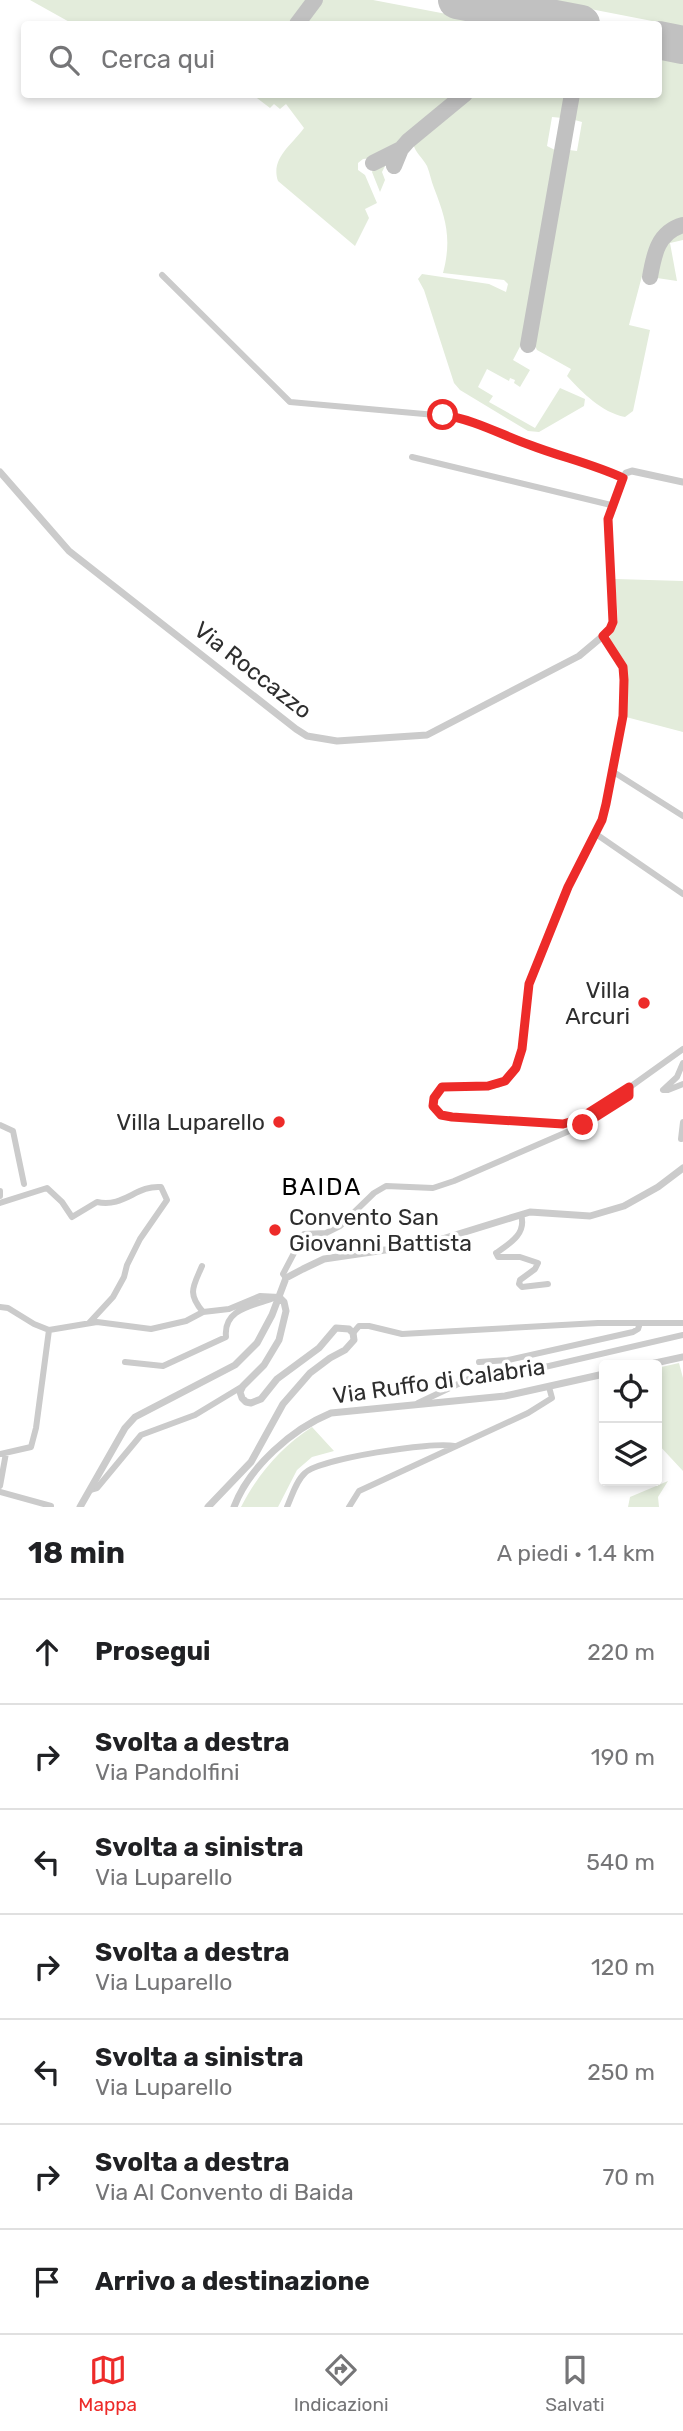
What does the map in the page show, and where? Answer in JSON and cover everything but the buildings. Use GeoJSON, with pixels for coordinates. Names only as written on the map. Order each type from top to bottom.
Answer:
{"type":"FeatureCollection","features":[{"type":"Feature","properties":{"kind":"street"},"geometry":{"type":"LineString","coordinates":[[162,275],[290,402],[458,417],[623,478]]}},
{"type":"Feature","properties":{"kind":"street"},"geometry":{"type":"LineString","coordinates":[[412,457],[611,505]]}},
{"type":"Feature","properties":{"kind":"street"},"geometry":{"type":"LineString","coordinates":[[683,482],[632,471],[626,473],[611,505],[608,519],[613,622],[603,636],[623,667],[623,716],[602,820],[568,887],[529,984],[522,1049],[516,1068],[505,1081],[488,1086],[442,1087],[434,1098],[433,1106],[441,1115],[452,1117],[563,1124],[577,1120],[683,1049]]}},
{"type":"Feature","properties":{"kind":"street","name":"Via Roccazzo"},"geometry":{"type":"LineString","coordinates":[[0,472],[69,551],[307,736],[337,741],[427,735],[579,656],[603,636]]}},
{"type":"Feature","properties":{"kind":"street"},"geometry":{"type":"LineString","coordinates":[[612,771],[683,816]]}},
{"type":"Feature","properties":{"kind":"street"},"geometry":{"type":"LineString","coordinates":[[596,835],[683,894]]}},
{"type":"Feature","properties":{"kind":"street"},"geometry":{"type":"LineString","coordinates":[[683,1063],[677,1077],[663,1090],[683,1084]]}},
{"type":"Feature","properties":{"kind":"street"},"geometry":{"type":"LineString","coordinates":[[286,1278],[283,1274],[304,1234],[326,1233],[340,1226],[374,1193],[386,1186],[433,1188],[471,1176],[583,1125],[629,1096],[629,1087]]}},
{"type":"Feature","properties":{"kind":"street"},"geometry":{"type":"LineString","coordinates":[[681,1139],[683,1122]]}},
{"type":"Feature","properties":{"kind":"street"},"geometry":{"type":"LineString","coordinates":[[0,1125],[13,1131],[24,1184]]}},
{"type":"Feature","properties":{"kind":"street"},"geometry":{"type":"LineString","coordinates":[[80,1507],[125,1428],[135,1417],[235,1366],[257,1343],[286,1278],[324,1259],[413,1248],[530,1212],[590,1216],[624,1206],[658,1187],[683,1168]]}},
{"type":"Feature","properties":{"kind":"street"},"geometry":{"type":"LineString","coordinates":[[0,1203],[47,1188],[62,1202],[72,1217],[97,1202],[111,1204],[132,1193],[161,1187],[167,1200],[140,1239],[127,1265],[122,1283],[89,1323]]}},
{"type":"Feature","properties":{"kind":"street"},"geometry":{"type":"LineString","coordinates":[[0,1191],[0,1196]]}},
{"type":"Feature","properties":{"kind":"street"},"geometry":{"type":"LineString","coordinates":[[521,1215],[523,1222],[520,1233],[496,1254],[498,1257],[520,1258],[538,1263],[535,1269],[520,1280],[522,1287],[548,1284]]}},
{"type":"Feature","properties":{"kind":"street"},"geometry":{"type":"LineString","coordinates":[[202,1266],[192,1291],[193,1301],[203,1312]]}},
{"type":"Feature","properties":{"kind":"street"},"geometry":{"type":"LineString","coordinates":[[0,1307],[8,1308],[49,1330],[89,1323],[122,1324],[151,1329],[186,1321],[203,1312],[229,1309],[260,1296],[279,1297],[284,1302],[285,1311],[279,1340],[264,1365],[243,1386],[195,1415],[141,1434],[97,1488],[90,1490]]}},
{"type":"Feature","properties":{"kind":"street"},"geometry":{"type":"LineString","coordinates":[[125,1362],[163,1366],[226,1337],[227,1321],[232,1313],[279,1297]]}},
{"type":"Feature","properties":{"kind":"street"},"geometry":{"type":"LineString","coordinates":[[479,1362],[508,1360],[633,1332],[638,1329],[640,1323]]}},
{"type":"Feature","properties":{"kind":"street"},"geometry":{"type":"LineString","coordinates":[[243,1386],[240,1392],[242,1398],[255,1403],[276,1379],[319,1348],[336,1328],[343,1327],[352,1333],[359,1326],[402,1334],[683,1323]]}},
{"type":"Feature","properties":{"kind":"street"},"geometry":{"type":"LineString","coordinates":[[0,1486],[3,1454],[31,1447],[49,1330]]}},
{"type":"Feature","properties":{"kind":"street","name":"Via Ruffo di Calabria"},"geometry":{"type":"LineString","coordinates":[[208,1507],[251,1462],[283,1404],[310,1373],[351,1345],[354,1340],[352,1333]]}},
{"type":"Feature","properties":{"kind":"street"},"geometry":{"type":"LineString","coordinates":[[494,1376],[683,1335]]}},
{"type":"Feature","properties":{"kind":"street"},"geometry":{"type":"LineString","coordinates":[[662,1362],[683,1357]]}},
{"type":"Feature","properties":{"kind":"street","name":"Via Ruffo di Calabria"},"geometry":{"type":"LineString","coordinates":[[234,1507],[247,1483],[288,1437],[308,1423],[331,1413],[505,1396],[599,1375]]}},
{"type":"Feature","properties":{"kind":"street"},"geometry":{"type":"LineString","coordinates":[[416,1404],[473,1377]]}},
{"type":"Feature","properties":{"kind":"street"},"geometry":{"type":"LineString","coordinates":[[349,1507],[359,1491],[528,1413],[552,1398],[549,1387]]}},
{"type":"Feature","properties":{"kind":"street"},"geometry":{"type":"LineString","coordinates":[[287,1507],[305,1473],[316,1466],[418,1446],[454,1446]]}},
{"type":"Feature","properties":{"kind":"street"},"geometry":{"type":"LineString","coordinates":[[0,1492],[51,1506]]}},
{"type":"Feature","properties":{"kind":"green space"},"geometry":{"type":"Polygon","coordinates":[[[30,0],[307,0],[292,21],[68,21],[30,0]]]}},
{"type":"Feature","properties":{"kind":"green space"},"geometry":{"type":"Polygon","coordinates":[[[320,0],[373,0],[483,21],[305,21],[320,0]]]}},
{"type":"Feature","properties":{"kind":"green space"},"geometry":{"type":"Polygon","coordinates":[[[544,0],[683,0],[683,27],[544,0]]]}},
{"type":"Feature","properties":{"kind":"green space"},"geometry":{"type":"Polygon","coordinates":[[[662,56],[683,60],[683,218],[659,233],[648,255],[629,325],[650,330],[633,411],[625,417],[608,411],[593,401],[567,376],[571,369],[537,350],[533,342],[565,153],[569,150],[577,151],[582,122],[571,119],[575,98],[662,98],[662,56]]]}},
{"type":"Feature","properties":{"kind":"green space"},"geometry":{"type":"Polygon","coordinates":[[[257,98],[453,98],[386,152],[358,163],[358,170],[365,175],[377,203],[365,209],[369,218],[355,246],[278,181],[276,173],[280,158],[304,128],[286,104],[280,109],[274,104],[270,108],[257,98]]]}},
{"type":"Feature","properties":{"kind":"green space"},"geometry":{"type":"Polygon","coordinates":[[[466,98],[566,98],[563,118],[552,117],[547,146],[557,151],[525,337],[513,360],[530,370],[520,387],[514,383],[515,380],[510,378],[509,381],[487,369],[478,387],[493,396],[489,402],[535,428],[560,388],[585,399],[584,406],[539,432],[528,431],[460,390],[454,383],[418,279],[422,274],[489,284],[506,292],[508,284],[504,280],[443,273],[447,250],[444,220],[427,166],[413,143],[466,98]]]}},
{"type":"Feature","properties":{"kind":"green space"},"geometry":{"type":"Polygon","coordinates":[[[387,162],[382,172],[385,180],[380,192],[372,172],[374,168],[387,162]]]}},
{"type":"Feature","properties":{"kind":"green space"},"geometry":{"type":"Polygon","coordinates":[[[683,230],[683,240],[670,243],[677,281],[657,278],[654,273],[662,246],[670,236],[683,230]]]}},
{"type":"Feature","properties":{"kind":"green space"},"geometry":{"type":"Polygon","coordinates":[[[615,579],[683,581],[683,732],[626,717],[626,681],[610,642],[618,620],[615,579]]]}},
{"type":"Feature","properties":{"kind":"green space"},"geometry":{"type":"Polygon","coordinates":[[[679,1363],[683,1378],[683,1471],[662,1448],[662,1367],[679,1363]]]}},
{"type":"Feature","properties":{"kind":"green space"},"geometry":{"type":"Polygon","coordinates":[[[312,1427],[334,1451],[312,1457],[297,1470],[278,1507],[241,1507],[271,1462],[290,1443],[312,1427]]]}},
{"type":"Feature","properties":{"kind":"green space"},"geometry":{"type":"Polygon","coordinates":[[[668,1481],[658,1497],[659,1507],[628,1507],[630,1497],[662,1486],[668,1481]]]}},
{"type":"Feature","properties":{"kind":"taxiway"},"geometry":{"type":"LineString","coordinates":[[299,21],[315,0]]}},
{"type":"Feature","properties":{"kind":"taxiway"},"geometry":{"type":"LineString","coordinates":[[394,166],[401,149],[408,141],[460,98]]}},
{"type":"Feature","properties":{"kind":"taxiway"},"geometry":{"type":"LineString","coordinates":[[528,345],[571,98]]}},
{"type":"Feature","properties":{"kind":"taxiway"},"geometry":{"type":"LineString","coordinates":[[373,163],[401,149]]}},
{"type":"Feature","properties":{"kind":"taxiway"},"geometry":{"type":"LineString","coordinates":[[650,277],[656,252],[663,238],[683,225]]}},
{"type":"Feature","properties":{"kind":"runway"},"geometry":{"type":"LineString","coordinates":[[457,0],[566,21]]}},
{"type":"Feature","properties":{"kind":"runway"},"geometry":{"type":"LineString","coordinates":[[662,41],[683,45]]}},
{"type":"Feature","properties":{"kind":"place","name":"Villa Arcuri"},"geometry":{"type":"Point","coordinates":[644,1003]}},
{"type":"Feature","properties":{"kind":"place","name":"Villa Luparello"},"geometry":{"type":"Point","coordinates":[279,1122]}},
{"type":"Feature","properties":{"kind":"place","name":"Convento San Giovanni Battista"},"geometry":{"type":"Point","coordinates":[275,1230]}},
{"type":"Feature","properties":{"kind":"district","name":"BAIDA"},"geometry":{"type":"Point","coordinates":[322,1187]}},
{"type":"Feature","properties":{"kind":"route"},"geometry":{"type":"LineString","coordinates":[[443,415],[470,421],[623,478],[608,519],[613,622],[603,636],[623,667],[623,716],[602,820],[568,887],[529,984],[522,1049],[516,1068],[505,1081],[498,1084],[442,1087],[434,1098],[433,1106],[441,1115],[452,1117],[563,1124],[577,1120],[629,1087],[629,1096],[583,1125]]}}]}
